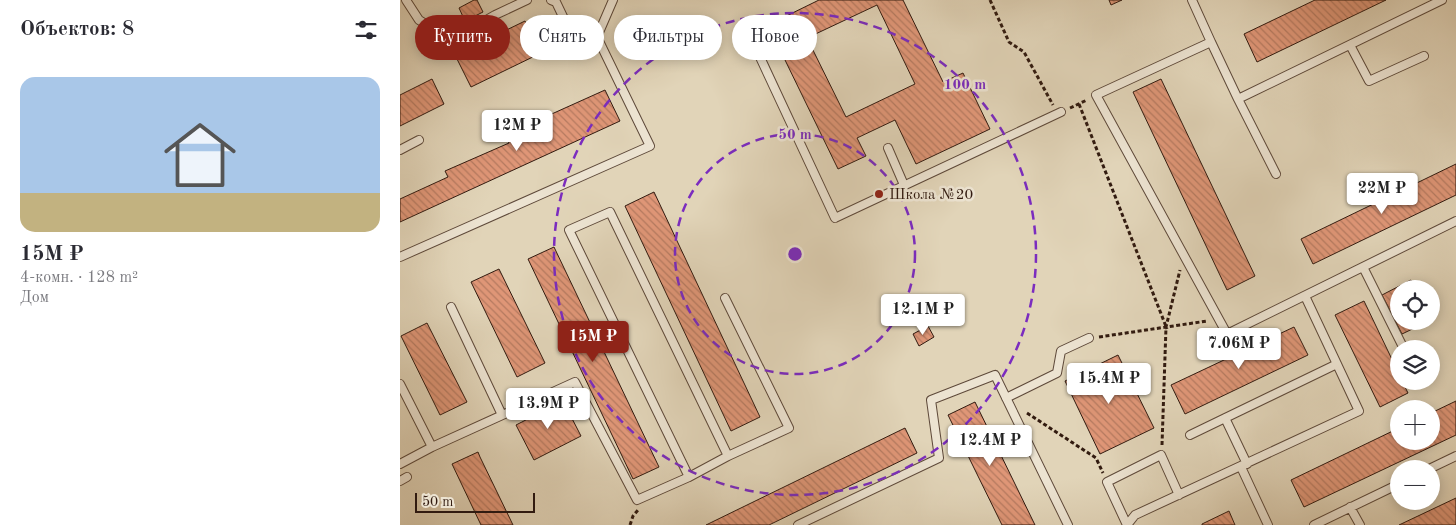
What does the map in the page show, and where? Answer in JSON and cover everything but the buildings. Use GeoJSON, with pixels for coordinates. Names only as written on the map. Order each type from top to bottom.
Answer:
{"type":"FeatureCollection","features":[{"type":"Feature","properties":{"kind":"lane"},"geometry":{"type":"LineString","coordinates":[[406,0],[419,20],[452,40],[495,15],[527,0]]}},
{"type":"Feature","properties":{"kind":"lane"},"geometry":{"type":"LineString","coordinates":[[551,0],[556,2],[562,15]]}},
{"type":"Feature","properties":{"kind":"lane"},"geometry":{"type":"LineString","coordinates":[[604,21],[613,0]]}},
{"type":"Feature","properties":{"kind":"lane"},"geometry":{"type":"LineString","coordinates":[[1192,0],[1238,99],[1276,174]]}},
{"type":"Feature","properties":{"kind":"lane"},"geometry":{"type":"LineString","coordinates":[[1238,99],[1442,0]]}},
{"type":"Feature","properties":{"kind":"lane"},"geometry":{"type":"LineString","coordinates":[[1211,42],[1096,94],[1226,334],[1456,221]]}},
{"type":"Feature","properties":{"kind":"lane"},"geometry":{"type":"LineString","coordinates":[[1350,45],[1369,81],[1424,56]]}},
{"type":"Feature","properties":{"kind":"lane"},"geometry":{"type":"LineString","coordinates":[[400,257],[650,146],[604,51]]}},
{"type":"Feature","properties":{"kind":"lane"},"geometry":{"type":"LineString","coordinates":[[761,60],[835,218],[1061,112]]}},
{"type":"Feature","properties":{"kind":"lane"},"geometry":{"type":"LineString","coordinates":[[400,150],[419,140]]}},
{"type":"Feature","properties":{"kind":"lane"},"geometry":{"type":"LineString","coordinates":[[888,148],[904,185]]}},
{"type":"Feature","properties":{"kind":"lane"},"geometry":{"type":"LineString","coordinates":[[689,477],[569,230],[610,212],[728,456]]}},
{"type":"Feature","properties":{"kind":"lane"},"geometry":{"type":"LineString","coordinates":[[1363,267],[1400,340]]}},
{"type":"Feature","properties":{"kind":"lane"},"geometry":{"type":"LineString","coordinates":[[1178,496],[1161,455],[1107,482],[1127,525],[1135,515],[1178,496],[1244,466],[1359,411],[1305,296]]}},
{"type":"Feature","properties":{"kind":"lane"},"geometry":{"type":"LineString","coordinates":[[400,464],[432,447],[575,382],[637,500],[789,428],[725,298]]}},
{"type":"Feature","properties":{"kind":"lane"},"geometry":{"type":"LineString","coordinates":[[451,307],[502,415]]}},
{"type":"Feature","properties":{"kind":"lane"},"geometry":{"type":"LineString","coordinates":[[1007,399],[1057,373],[1061,351],[1089,338]]}},
{"type":"Feature","properties":{"kind":"lane"},"geometry":{"type":"LineString","coordinates":[[1190,435],[1337,364]]}},
{"type":"Feature","properties":{"kind":"lane"},"geometry":{"type":"LineString","coordinates":[[798,525],[939,458],[931,400],[995,374],[1068,525]]}},
{"type":"Feature","properties":{"kind":"lane"},"geometry":{"type":"LineString","coordinates":[[400,384],[432,447]]}},
{"type":"Feature","properties":{"kind":"lane"},"geometry":{"type":"LineString","coordinates":[[1224,418],[1268,525]]}},
{"type":"Feature","properties":{"kind":"lane"},"geometry":{"type":"LineString","coordinates":[[1440,464],[1456,456]]}},
{"type":"Feature","properties":{"kind":"lane"},"geometry":{"type":"LineString","coordinates":[[1314,525],[1390,488]]}},
{"type":"Feature","properties":{"kind":"lane"},"geometry":{"type":"LineString","coordinates":[[1350,507],[1360,525]]}},
{"type":"Feature","properties":{"kind":"path"},"geometry":{"type":"LineString","coordinates":[[990,0],[1009,42],[1024,52],[1058,114],[1096,94]]}},
{"type":"Feature","properties":{"kind":"path"},"geometry":{"type":"LineString","coordinates":[[1079,104],[1166,327]]}},
{"type":"Feature","properties":{"kind":"path"},"geometry":{"type":"LineString","coordinates":[[1161,455],[1166,327],[1184,255]]}},
{"type":"Feature","properties":{"kind":"path"},"geometry":{"type":"LineString","coordinates":[[1089,338],[1219,320]]}},
{"type":"Feature","properties":{"kind":"path"},"geometry":{"type":"LineString","coordinates":[[1007,399],[1096,458]]}},
{"type":"Feature","properties":{"kind":"place","name":"Школа №20"},"geometry":{"type":"Point","coordinates":[879,194]}}]}
